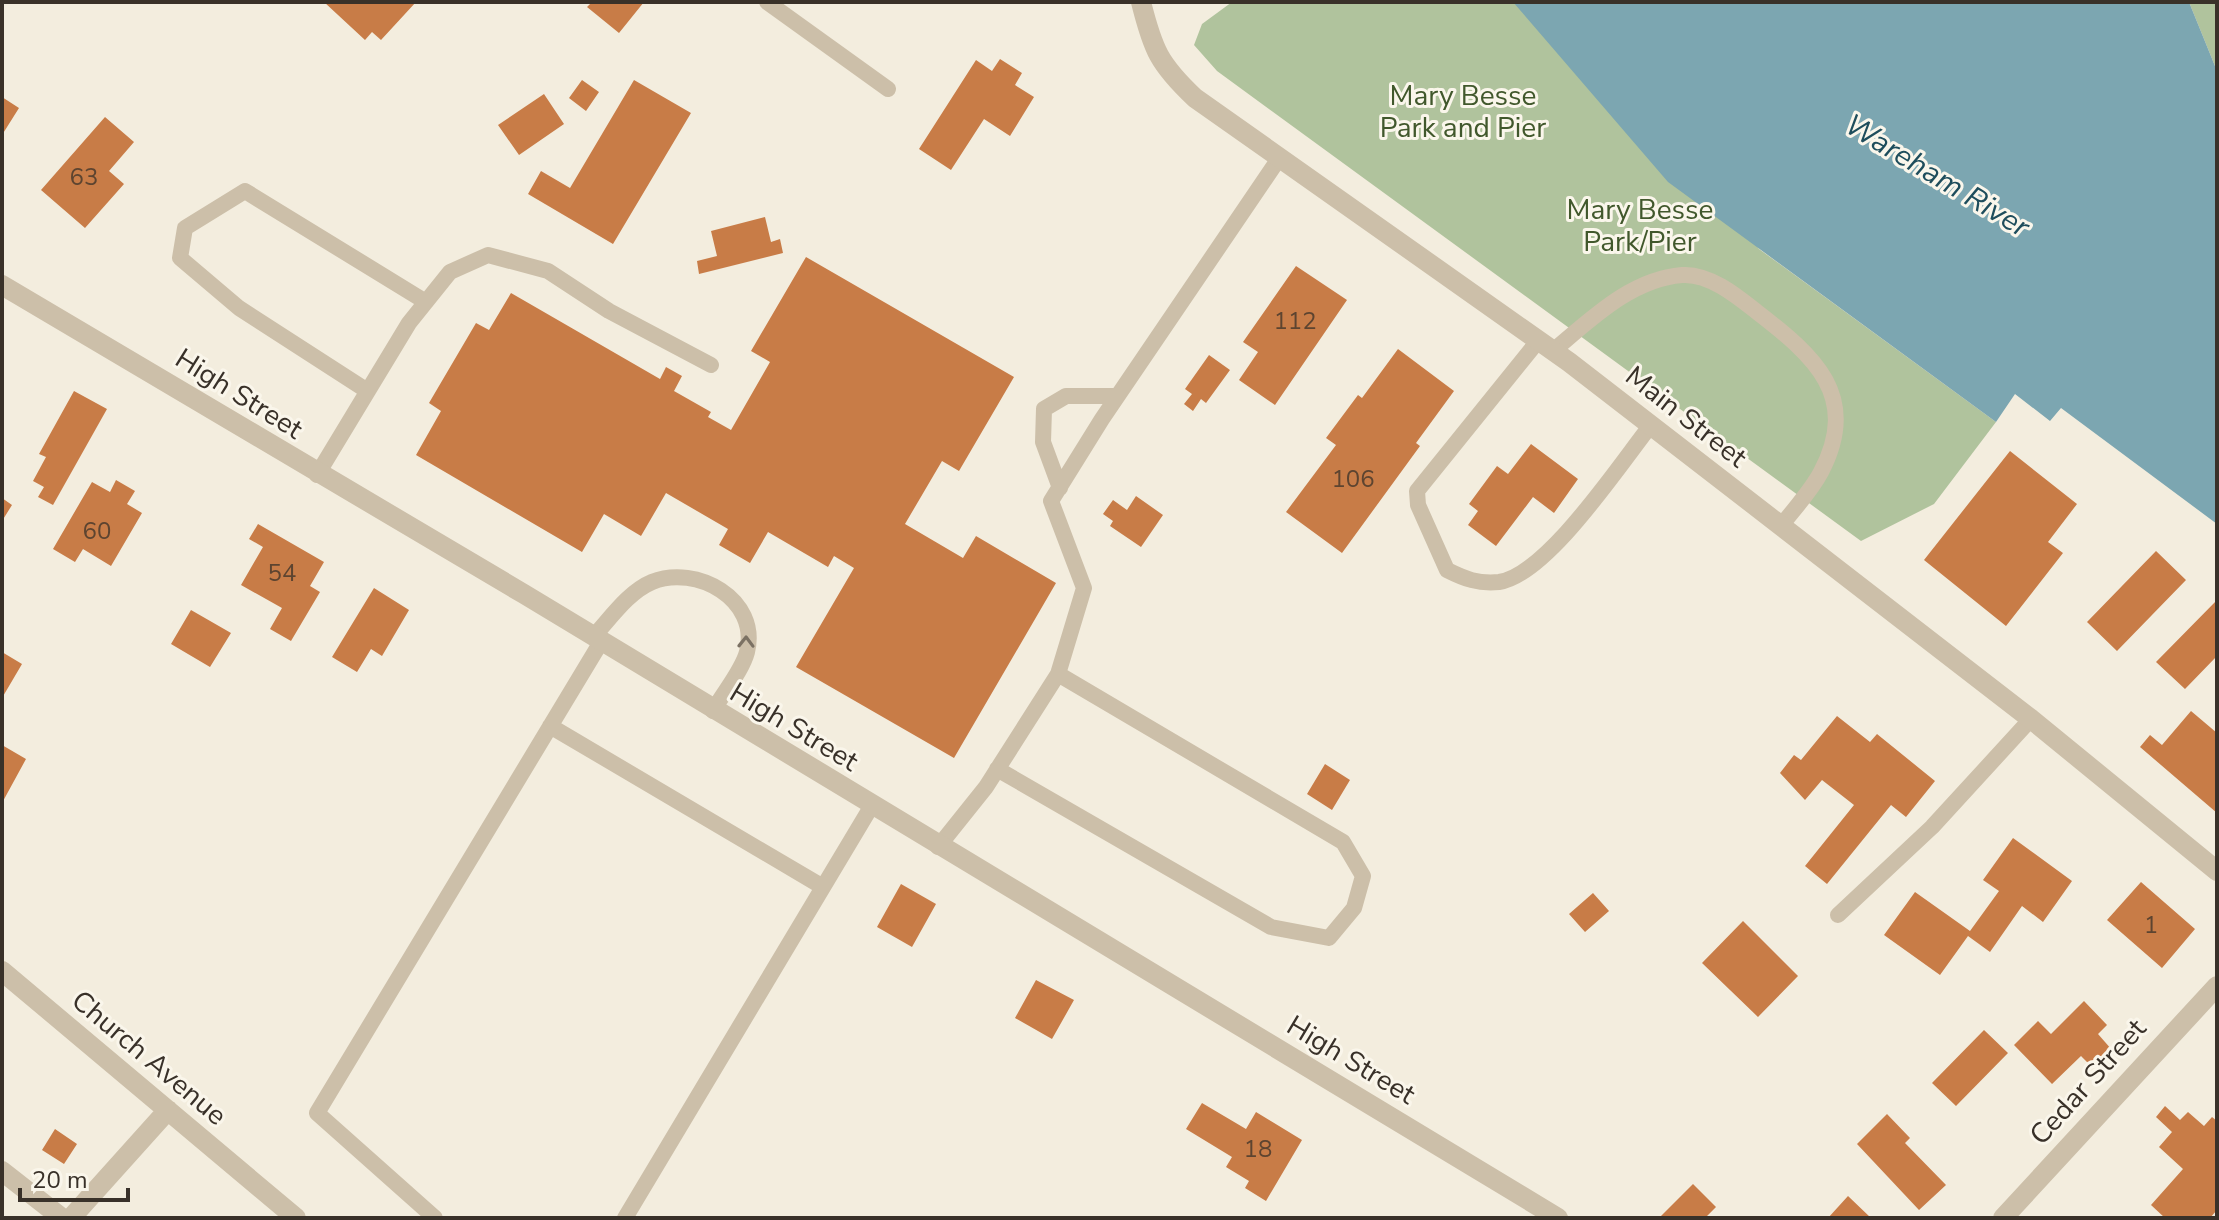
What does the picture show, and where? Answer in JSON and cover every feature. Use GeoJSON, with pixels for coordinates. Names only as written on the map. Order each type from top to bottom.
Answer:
{"type":"FeatureCollection","features":[{"type":"Feature","properties":{"kind":"street","name":"Main Street"},"geometry":{"type":"LineString","coordinates":[[1141,2],[1150,41],[1167,71],[1195,98],[1546,346],[1651,425],[2031,719],[2217,871]]}},
{"type":"Feature","properties":{"kind":"street","name":"High Street"},"geometry":{"type":"LineString","coordinates":[[2,285],[1558,1218]]}},
{"type":"Feature","properties":{"kind":"street","name":"Church Avenue"},"geometry":{"type":"LineString","coordinates":[[2,971],[296,1218]]}},
{"type":"Feature","properties":{"kind":"street","name":"Cedar Street"},"geometry":{"type":"LineString","coordinates":[[2003,1218],[2217,986]]}},
{"type":"Feature","properties":{"kind":"street"},"geometry":{"type":"LineString","coordinates":[[71,1218],[168,1110]]}},
{"type":"Feature","properties":{"kind":"street"},"geometry":{"type":"LineString","coordinates":[[2,1171],[62,1218]]}},
{"type":"Feature","properties":{"kind":"lane"},"geometry":{"type":"LineString","coordinates":[[767,2],[888,89]]}},
{"type":"Feature","properties":{"kind":"lane"},"geometry":{"type":"LineString","coordinates":[[938,847],[997,769],[1058,674],[1084,588],[1051,501],[1117,396],[1280,157]]}},
{"type":"Feature","properties":{"kind":"lane"},"geometry":{"type":"LineString","coordinates":[[366,390],[239,308],[180,258],[185,228],[245,191],[426,302]]}},
{"type":"Feature","properties":{"kind":"lane"},"geometry":{"type":"LineString","coordinates":[[317,475],[366,390],[426,302],[450,272],[488,255],[548,271],[609,311],[711,365]]}},
{"type":"Feature","properties":{"kind":"lane"},"geometry":{"type":"LineString","coordinates":[[1651,425],[1549,553],[1502,581],[1472,582],[1447,570],[1418,505],[1417,491],[1546,346],[1609,304],[1643,286],[1683,275],[1709,280],[1754,309],[1809,356],[1828,382],[1836,407],[1821,473],[1781,526]]}},
{"type":"Feature","properties":{"kind":"lane"},"geometry":{"type":"LineString","coordinates":[[1060,488],[1043,442],[1044,409],[1066,396],[1117,396]]}},
{"type":"Feature","properties":{"kind":"lane"},"geometry":{"type":"LineString","coordinates":[[435,1218],[317,1113],[550,726],[597,639],[626,602],[653,582],[689,578],[722,589],[742,614],[748,642],[747,654],[713,711]]}},
{"type":"Feature","properties":{"kind":"lane"},"geometry":{"type":"LineString","coordinates":[[997,769],[1271,927],[1329,938],[1354,908],[1363,876],[1343,842],[1058,674]]}},
{"type":"Feature","properties":{"kind":"lane"},"geometry":{"type":"LineString","coordinates":[[1838,915],[1932,827],[2031,719]]}},
{"type":"Feature","properties":{"kind":"lane"},"geometry":{"type":"LineString","coordinates":[[550,726],[823,887]]}},
{"type":"Feature","properties":{"kind":"lane"},"geometry":{"type":"LineString","coordinates":[[625,1218],[871,807]]}},
{"type":"Feature","properties":{"kind":"green space","name":"Mary Besse Park and Pier"},"geometry":{"type":"Polygon","coordinates":[[[1232,2],[1583,2],[1759,249],[1996,422],[1934,504],[1861,541],[1217,71],[1194,45],[1202,24],[1232,2]]]}},
{"type":"Feature","properties":{"kind":"green space"},"geometry":{"type":"Polygon","coordinates":[[[2189,2],[2217,2],[2217,71],[2189,2]]]}},
{"type":"Feature","properties":{"kind":"water","name":"Wareham River"},"geometry":{"type":"Polygon","coordinates":[[[1513,2],[2189,2],[2217,71],[2217,524],[2061,408],[2050,421],[2015,394],[1996,422],[1668,182],[1513,2]]]}},
{"type":"Feature","properties":{"kind":"building"},"geometry":{"type":"Polygon","coordinates":[[[324,2],[416,2],[381,40],[372,32],[365,40],[324,2]]]}},
{"type":"Feature","properties":{"kind":"building"},"geometry":{"type":"Polygon","coordinates":[[[592,2],[644,2],[619,33],[587,7],[592,2]]]}},
{"type":"Feature","properties":{"kind":"building"},"geometry":{"type":"Polygon","coordinates":[[[1000,59],[1022,73],[1015,85],[1034,97],[1010,136],[984,119],[951,170],[919,149],[976,60],[992,71],[1000,59]]]}},
{"type":"Feature","properties":{"kind":"building"},"geometry":{"type":"Polygon","coordinates":[[[582,80],[599,92],[586,111],[569,98],[582,80]]]}},
{"type":"Feature","properties":{"kind":"building"},"geometry":{"type":"Polygon","coordinates":[[[634,80],[691,113],[613,244],[528,194],[541,171],[570,188],[634,80]]]}},
{"type":"Feature","properties":{"kind":"building"},"geometry":{"type":"Polygon","coordinates":[[[544,94],[564,124],[519,155],[498,125],[544,94]]]}},
{"type":"Feature","properties":{"kind":"building"},"geometry":{"type":"Polygon","coordinates":[[[2,97],[19,108],[2,135],[2,97]]]}},
{"type":"Feature","properties":{"kind":"building"},"geometry":{"type":"Polygon","coordinates":[[[105,117],[134,142],[109,171],[124,184],[85,228],[41,190],[105,117]]]}},
{"type":"Feature","properties":{"kind":"building"},"geometry":{"type":"Polygon","coordinates":[[[765,217],[771,242],[780,239],[783,253],[699,274],[697,261],[717,256],[711,231],[765,217]]]}},
{"type":"Feature","properties":{"kind":"building"},"geometry":{"type":"Polygon","coordinates":[[[806,257],[1014,377],[959,471],[942,461],[905,524],[963,558],[976,536],[1056,583],[954,758],[796,667],[854,568],[834,556],[828,567],[768,532],[750,563],[719,545],[728,529],[666,493],[641,536],[604,514],[582,552],[416,455],[441,411],[429,403],[476,323],[489,330],[511,293],[660,379],[666,367],[682,376],[674,391],[711,412],[708,417],[731,430],[770,362],[751,351],[806,257]]]}},
{"type":"Feature","properties":{"kind":"building"},"geometry":{"type":"Polygon","coordinates":[[[1296,266],[1347,300],[1275,405],[1239,380],[1258,352],[1243,342],[1296,266]]]}},
{"type":"Feature","properties":{"kind":"building"},"geometry":{"type":"Polygon","coordinates":[[[1398,349],[1454,391],[1416,443],[1420,446],[1342,553],[1286,512],[1336,445],[1326,438],[1358,395],[1362,398],[1398,349]]]}},
{"type":"Feature","properties":{"kind":"building"},"geometry":{"type":"Polygon","coordinates":[[[1209,355],[1230,370],[1206,403],[1201,399],[1193,411],[1184,404],[1192,394],[1185,389],[1209,355]]]}},
{"type":"Feature","properties":{"kind":"building"},"geometry":{"type":"Polygon","coordinates":[[[74,391],[107,409],[53,505],[38,497],[44,487],[33,481],[46,457],[39,454],[74,391]]]}},
{"type":"Feature","properties":{"kind":"building"},"geometry":{"type":"Polygon","coordinates":[[[1531,444],[1578,479],[1554,513],[1533,497],[1496,546],[1468,525],[1478,511],[1469,504],[1497,466],[1508,474],[1531,444]]]}},
{"type":"Feature","properties":{"kind":"building"},"geometry":{"type":"Polygon","coordinates":[[[2010,451],[2077,504],[2048,542],[2063,553],[2006,626],[1924,560],[2010,451]]]}},
{"type":"Feature","properties":{"kind":"building"},"geometry":{"type":"Polygon","coordinates":[[[116,480],[135,491],[127,504],[142,513],[111,566],[83,549],[75,562],[53,549],[92,482],[110,492],[116,480]]]}},
{"type":"Feature","properties":{"kind":"building"},"geometry":{"type":"Polygon","coordinates":[[[1136,496],[1163,515],[1141,547],[1110,526],[1113,521],[1103,514],[1113,500],[1127,510],[1136,496]]]}},
{"type":"Feature","properties":{"kind":"building"},"geometry":{"type":"Polygon","coordinates":[[[2,498],[12,505],[2,521],[2,498]]]}},
{"type":"Feature","properties":{"kind":"building"},"geometry":{"type":"Polygon","coordinates":[[[258,524],[324,562],[310,586],[320,592],[291,641],[270,629],[282,608],[241,585],[263,547],[249,539],[258,524]]]}},
{"type":"Feature","properties":{"kind":"building"},"geometry":{"type":"Polygon","coordinates":[[[2156,551],[2186,580],[2117,651],[2087,622],[2156,551]]]}},
{"type":"Feature","properties":{"kind":"building"},"geometry":{"type":"Polygon","coordinates":[[[374,588],[409,610],[382,656],[371,649],[357,672],[332,657],[374,588]]]}},
{"type":"Feature","properties":{"kind":"building"},"geometry":{"type":"Polygon","coordinates":[[[2217,600],[2217,656],[2185,689],[2156,662],[2217,600]]]}},
{"type":"Feature","properties":{"kind":"building"},"geometry":{"type":"Polygon","coordinates":[[[191,610],[231,633],[210,667],[171,644],[191,610]]]}},
{"type":"Feature","properties":{"kind":"building"},"geometry":{"type":"Polygon","coordinates":[[[2,652],[22,664],[2,698],[2,652]]]}},
{"type":"Feature","properties":{"kind":"building"},"geometry":{"type":"Polygon","coordinates":[[[2191,711],[2217,733],[2217,813],[2140,747],[2150,735],[2162,745],[2191,711]]]}},
{"type":"Feature","properties":{"kind":"building"},"geometry":{"type":"Polygon","coordinates":[[[1837,716],[1870,742],[1877,734],[1935,781],[1906,817],[1891,805],[1827,884],[1805,866],[1854,805],[1822,780],[1805,800],[1780,773],[1794,755],[1801,760],[1837,716]]]}},
{"type":"Feature","properties":{"kind":"building"},"geometry":{"type":"Polygon","coordinates":[[[2,745],[26,759],[2,803],[2,745]]]}},
{"type":"Feature","properties":{"kind":"building"},"geometry":{"type":"Polygon","coordinates":[[[1325,764],[1350,780],[1332,810],[1307,794],[1325,764]]]}},
{"type":"Feature","properties":{"kind":"building"},"geometry":{"type":"Polygon","coordinates":[[[2013,838],[2072,881],[2043,922],[2022,906],[1990,952],[1968,936],[1940,975],[1884,935],[1915,892],[1970,931],[1999,891],[1983,880],[2013,838]]]}},
{"type":"Feature","properties":{"kind":"building"},"geometry":{"type":"Polygon","coordinates":[[[2141,882],[2195,929],[2162,968],[2107,920],[2141,882]]]}},
{"type":"Feature","properties":{"kind":"building"},"geometry":{"type":"Polygon","coordinates":[[[901,884],[936,904],[912,947],[877,927],[901,884]]]}},
{"type":"Feature","properties":{"kind":"building"},"geometry":{"type":"Polygon","coordinates":[[[1593,893],[1609,911],[1585,932],[1569,914],[1593,893]]]}},
{"type":"Feature","properties":{"kind":"building"},"geometry":{"type":"Polygon","coordinates":[[[1743,921],[1798,976],[1758,1017],[1702,963],[1743,921]]]}},
{"type":"Feature","properties":{"kind":"building"},"geometry":{"type":"Polygon","coordinates":[[[1036,980],[1074,1000],[1052,1039],[1015,1018],[1036,980]]]}},
{"type":"Feature","properties":{"kind":"building"},"geometry":{"type":"Polygon","coordinates":[[[2084,1001],[2107,1025],[2098,1034],[2112,1050],[2093,1068],[2081,1056],[2052,1084],[2014,1045],[2038,1021],[2051,1034],[2084,1001]]]}},
{"type":"Feature","properties":{"kind":"building"},"geometry":{"type":"Polygon","coordinates":[[[1984,1030],[2008,1053],[1956,1106],[1932,1083],[1984,1030]]]}},
{"type":"Feature","properties":{"kind":"building"},"geometry":{"type":"Polygon","coordinates":[[[1202,1103],[1246,1129],[1256,1112],[1302,1140],[1266,1201],[1245,1188],[1249,1181],[1226,1167],[1232,1157],[1186,1129],[1202,1103]]]}},
{"type":"Feature","properties":{"kind":"building"},"geometry":{"type":"Polygon","coordinates":[[[2165,1106],[2180,1120],[2188,1112],[2204,1126],[2212,1117],[2217,1121],[2217,1210],[2210,1218],[2165,1218],[2151,1205],[2183,1169],[2159,1147],[2172,1132],[2156,1117],[2165,1106]]]}},
{"type":"Feature","properties":{"kind":"building"},"geometry":{"type":"Polygon","coordinates":[[[1887,1114],[1910,1138],[1905,1143],[1946,1185],[1919,1210],[1857,1144],[1887,1114]]]}},
{"type":"Feature","properties":{"kind":"building"},"geometry":{"type":"Polygon","coordinates":[[[55,1129],[77,1144],[64,1164],[42,1150],[55,1129]]]}},
{"type":"Feature","properties":{"kind":"building"},"geometry":{"type":"Polygon","coordinates":[[[1693,1184],[1716,1207],[1705,1218],[1659,1218],[1693,1184]]]}},
{"type":"Feature","properties":{"kind":"building"},"geometry":{"type":"Polygon","coordinates":[[[1848,1196],[1871,1218],[1828,1218],[1848,1196]]]}},
{"type":"Feature","properties":{"kind":"park label","name":"Mary Besse Park/Pier"},"geometry":{"type":"Point","coordinates":[1640,226]}}]}
